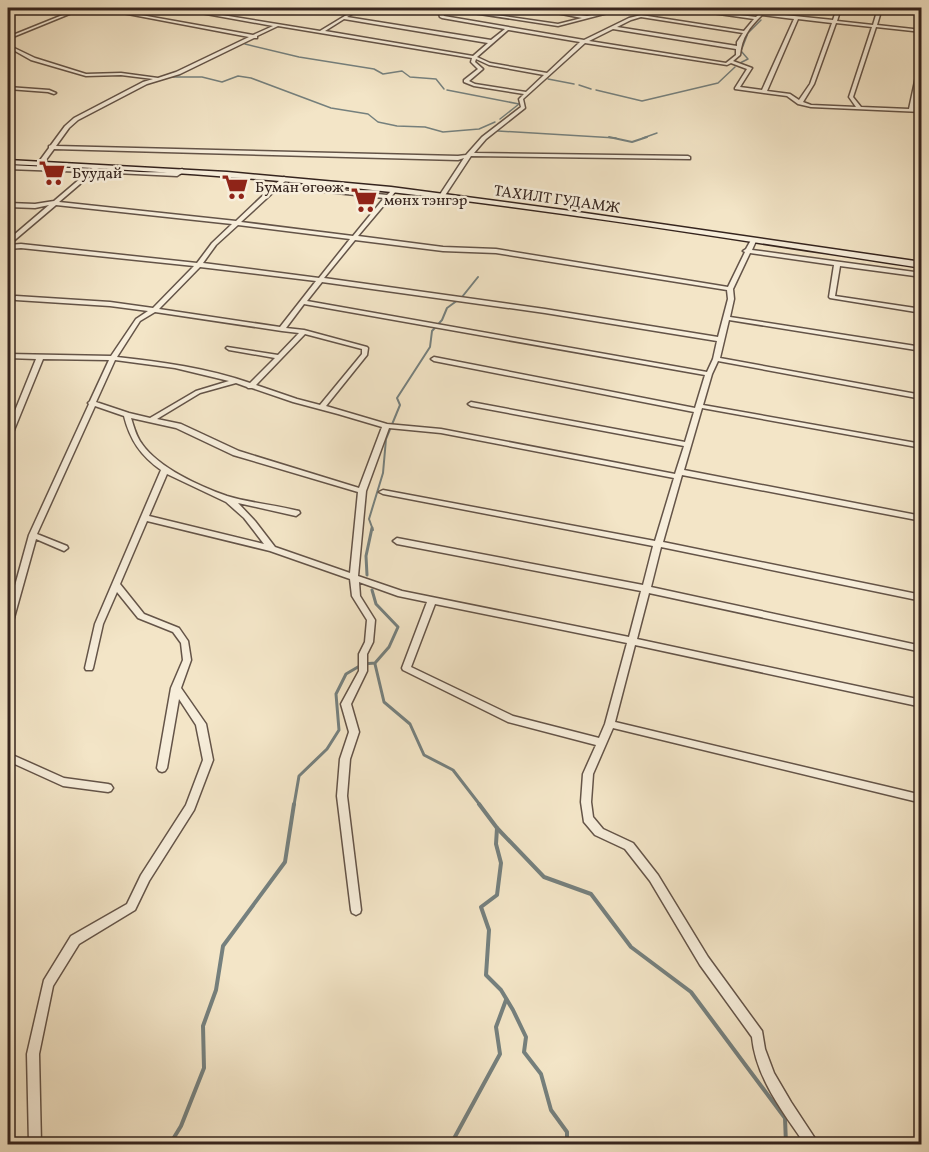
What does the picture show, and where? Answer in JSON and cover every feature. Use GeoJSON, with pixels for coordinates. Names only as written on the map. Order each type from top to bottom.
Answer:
{"type":"FeatureCollection","features":[{"type":"Feature","properties":{"kind":"main road","name":"ТАХИЛТ ГУДАМЖ"},"geometry":{"type":"LineString","coordinates":[[8,164],[40,163],[182,171],[284,179],[391,194],[442,196],[921,265]]}},
{"type":"Feature","properties":{"kind":"street"},"geometry":{"type":"LineString","coordinates":[[8,38],[82,8]]}},
{"type":"Feature","properties":{"kind":"street"},"geometry":{"type":"LineString","coordinates":[[98,8],[256,37]]}},
{"type":"Feature","properties":{"kind":"street"},"geometry":{"type":"LineString","coordinates":[[175,8],[474,57],[489,64],[548,74]]}},
{"type":"Feature","properties":{"kind":"street"},"geometry":{"type":"LineString","coordinates":[[321,32],[360,8]]}},
{"type":"Feature","properties":{"kind":"street"},"geometry":{"type":"LineString","coordinates":[[378,8],[450,9]]}},
{"type":"Feature","properties":{"kind":"street"},"geometry":{"type":"LineString","coordinates":[[443,8],[558,25],[622,8]]}},
{"type":"Feature","properties":{"kind":"street"},"geometry":{"type":"LineString","coordinates":[[532,8],[588,17]]}},
{"type":"Feature","properties":{"kind":"street"},"geometry":{"type":"LineString","coordinates":[[684,8],[756,18]]}},
{"type":"Feature","properties":{"kind":"street"},"geometry":{"type":"LineString","coordinates":[[732,62],[738,55],[739,42],[745,32],[762,13],[774,8]]}},
{"type":"Feature","properties":{"kind":"street"},"geometry":{"type":"LineString","coordinates":[[800,103],[812,84],[838,8]]}},
{"type":"Feature","properties":{"kind":"street"},"geometry":{"type":"LineString","coordinates":[[860,107],[851,97],[880,8]]}},
{"type":"Feature","properties":{"kind":"street"},"geometry":{"type":"LineString","coordinates":[[428,9],[441,13],[442,17],[509,29],[723,63],[732,62],[750,68],[736,88],[788,94],[800,103],[812,106],[921,111]]}},
{"type":"Feature","properties":{"kind":"street"},"geometry":{"type":"LineString","coordinates":[[492,15],[497,11]]}},
{"type":"Feature","properties":{"kind":"street"},"geometry":{"type":"LineString","coordinates":[[762,13],[921,31]]}},
{"type":"Feature","properties":{"kind":"street"},"geometry":{"type":"LineString","coordinates":[[442,196],[484,138],[523,108],[521,99],[581,43],[641,16],[745,32]]}},
{"type":"Feature","properties":{"kind":"street"},"geometry":{"type":"LineString","coordinates":[[764,92],[797,17]]}},
{"type":"Feature","properties":{"kind":"street"},"geometry":{"type":"LineString","coordinates":[[344,18],[492,42]]}},
{"type":"Feature","properties":{"kind":"street"},"geometry":{"type":"LineString","coordinates":[[40,163],[76,119],[156,78],[178,73],[277,25]]}},
{"type":"Feature","properties":{"kind":"street"},"geometry":{"type":"LineString","coordinates":[[614,28],[739,48]]}},
{"type":"Feature","properties":{"kind":"street"},"geometry":{"type":"LineString","coordinates":[[474,57],[509,29]]}},
{"type":"Feature","properties":{"kind":"street"},"geometry":{"type":"LineString","coordinates":[[8,46],[33,59],[86,75],[121,74],[156,78]]}},
{"type":"Feature","properties":{"kind":"street"},"geometry":{"type":"LineString","coordinates":[[474,57],[474,62],[481,69],[467,82],[527,93]]}},
{"type":"Feature","properties":{"kind":"street"},"geometry":{"type":"LineString","coordinates":[[911,110],[921,58]]}},
{"type":"Feature","properties":{"kind":"street"},"geometry":{"type":"LineString","coordinates":[[8,88],[49,90],[54,93]]}},
{"type":"Feature","properties":{"kind":"street"},"geometry":{"type":"LineString","coordinates":[[51,147],[188,153],[305,153],[458,158],[470,155],[688,158]]}},
{"type":"Feature","properties":{"kind":"street"},"geometry":{"type":"LineString","coordinates":[[8,164],[96,167]]}},
{"type":"Feature","properties":{"kind":"street"},"geometry":{"type":"LineString","coordinates":[[8,245],[96,167]]}},
{"type":"Feature","properties":{"kind":"street"},"geometry":{"type":"LineString","coordinates":[[8,625],[33,535],[112,358],[138,320],[155,310],[199,264],[214,244],[284,179]]}},
{"type":"Feature","properties":{"kind":"street"},"geometry":{"type":"LineString","coordinates":[[277,185],[391,194]]}},
{"type":"Feature","properties":{"kind":"street"},"geometry":{"type":"LineString","coordinates":[[282,329],[353,237],[391,194]]}},
{"type":"Feature","properties":{"kind":"street"},"geometry":{"type":"LineString","coordinates":[[8,205],[35,206],[53,203],[238,222],[443,249],[496,251],[730,289]]}},
{"type":"Feature","properties":{"kind":"street"},"geometry":{"type":"LineString","coordinates":[[753,240],[730,289],[731,299],[719,339],[716,359],[709,374],[658,544],[610,724],[588,774],[588,819],[599,832],[629,846],[654,878],[704,961],[758,1035],[758,1048],[770,1078],[812,1144]]}},
{"type":"Feature","properties":{"kind":"street"},"geometry":{"type":"LineString","coordinates":[[8,245],[199,264],[518,305],[719,339]]}},
{"type":"Feature","properties":{"kind":"street"},"geometry":{"type":"LineString","coordinates":[[747,251],[921,275]]}},
{"type":"Feature","properties":{"kind":"street"},"geometry":{"type":"LineString","coordinates":[[837,264],[832,297],[921,311]]}},
{"type":"Feature","properties":{"kind":"street"},"geometry":{"type":"LineString","coordinates":[[16,297],[155,310],[304,332],[365,348],[365,354],[321,408]]}},
{"type":"Feature","properties":{"kind":"street"},"geometry":{"type":"LineString","coordinates":[[303,302],[709,374]]}},
{"type":"Feature","properties":{"kind":"street"},"geometry":{"type":"LineString","coordinates":[[726,318],[921,350]]}},
{"type":"Feature","properties":{"kind":"street"},"geometry":{"type":"LineString","coordinates":[[250,387],[304,332]]}},
{"type":"Feature","properties":{"kind":"street"},"geometry":{"type":"LineString","coordinates":[[229,348],[279,357]]}},
{"type":"Feature","properties":{"kind":"street"},"geometry":{"type":"LineString","coordinates":[[8,356],[112,358],[175,366],[235,381],[386,426],[441,430],[921,519]]}},
{"type":"Feature","properties":{"kind":"street"},"geometry":{"type":"LineString","coordinates":[[8,435],[40,357]]}},
{"type":"Feature","properties":{"kind":"street"},"geometry":{"type":"LineString","coordinates":[[434,359],[921,446]]}},
{"type":"Feature","properties":{"kind":"street"},"geometry":{"type":"LineString","coordinates":[[716,359],[921,397]]}},
{"type":"Feature","properties":{"kind":"street"},"geometry":{"type":"LineString","coordinates":[[151,420],[198,392],[235,381]]}},
{"type":"Feature","properties":{"kind":"street"},"geometry":{"type":"LineString","coordinates":[[92,403],[127,415],[178,426],[236,453],[362,491]]}},
{"type":"Feature","properties":{"kind":"street"},"geometry":{"type":"LineString","coordinates":[[471,404],[688,445]]}},
{"type":"Feature","properties":{"kind":"street"},"geometry":{"type":"LineString","coordinates":[[127,415],[135,442],[165,470],[227,498],[296,513]]}},
{"type":"Feature","properties":{"kind":"street"},"geometry":{"type":"LineString","coordinates":[[356,910],[342,796],[345,759],[354,732],[345,704],[363,671],[363,654],[369,642],[371,620],[356,596],[354,578],[362,491],[386,426]]}},
{"type":"Feature","properties":{"kind":"street"},"geometry":{"type":"LineString","coordinates":[[89,668],[99,624],[165,470]]}},
{"type":"Feature","properties":{"kind":"street"},"geometry":{"type":"LineString","coordinates":[[384,492],[658,544],[921,598]]}},
{"type":"Feature","properties":{"kind":"street"},"geometry":{"type":"LineString","coordinates":[[227,498],[254,524],[272,549]]}},
{"type":"Feature","properties":{"kind":"street"},"geometry":{"type":"LineString","coordinates":[[145,518],[272,549],[375,587],[921,704]]}},
{"type":"Feature","properties":{"kind":"street"},"geometry":{"type":"LineString","coordinates":[[33,535],[64,548]]}},
{"type":"Feature","properties":{"kind":"street"},"geometry":{"type":"LineString","coordinates":[[397,541],[646,589],[921,649]]}},
{"type":"Feature","properties":{"kind":"street"},"geometry":{"type":"LineString","coordinates":[[116,585],[141,616],[176,630],[185,643],[187,660],[176,688],[162,768]]}},
{"type":"Feature","properties":{"kind":"street"},"geometry":{"type":"LineString","coordinates":[[432,600],[406,668],[511,719],[602,743]]}},
{"type":"Feature","properties":{"kind":"street"},"geometry":{"type":"LineString","coordinates":[[35,1144],[33,1054],[48,984],[75,940],[132,907],[145,878],[190,807],[208,760],[201,724],[176,688]]}},
{"type":"Feature","properties":{"kind":"street"},"geometry":{"type":"LineString","coordinates":[[610,724],[921,799]]}},
{"type":"Feature","properties":{"kind":"street"},"geometry":{"type":"LineString","coordinates":[[8,757],[63,782],[108,788]]}},
{"type":"Feature","properties":{"kind":"waterway"},"geometry":{"type":"LineString","coordinates":[[768,14],[782,8]]}},
{"type":"Feature","properties":{"kind":"waterway"},"geometry":{"type":"LineString","coordinates":[[740,63],[748,59],[741,51],[748,33],[761,20]]}},
{"type":"Feature","properties":{"kind":"waterway"},"geometry":{"type":"LineString","coordinates":[[245,44],[299,57],[374,69],[383,74],[402,71],[410,77],[436,79],[444,89]]}},
{"type":"Feature","properties":{"kind":"waterway"},"geometry":{"type":"LineString","coordinates":[[596,90],[642,101],[718,83],[735,67]]}},
{"type":"Feature","properties":{"kind":"waterway"},"geometry":{"type":"LineString","coordinates":[[172,77],[202,77],[222,82],[238,76],[251,78],[331,108],[368,114],[378,122],[397,126],[425,127],[443,132],[479,129],[495,122]]}},
{"type":"Feature","properties":{"kind":"waterway"},"geometry":{"type":"LineString","coordinates":[[548,79],[574,84]]}},
{"type":"Feature","properties":{"kind":"waterway"},"geometry":{"type":"LineString","coordinates":[[579,85],[591,89]]}},
{"type":"Feature","properties":{"kind":"waterway"},"geometry":{"type":"LineString","coordinates":[[447,90],[519,104],[500,119]]}},
{"type":"Feature","properties":{"kind":"waterway"},"geometry":{"type":"LineString","coordinates":[[498,131],[613,138]]}},
{"type":"Feature","properties":{"kind":"waterway"},"geometry":{"type":"LineString","coordinates":[[643,138],[657,133]]}},
{"type":"Feature","properties":{"kind":"waterway"},"geometry":{"type":"LineString","coordinates":[[613,138],[632,142],[647,137]]}},
{"type":"Feature","properties":{"kind":"waterway"},"geometry":{"type":"LineString","coordinates":[[373,530],[369,519],[383,473],[386,439],[400,405],[397,398],[430,347],[432,331],[442,320],[447,308],[462,297],[478,277]]}},
{"type":"Feature","properties":{"kind":"waterway"},"geometry":{"type":"LineString","coordinates":[[367,575],[366,556],[372,528]]}},
{"type":"Feature","properties":{"kind":"waterway"},"geometry":{"type":"LineString","coordinates":[[294,805],[299,776],[327,749],[339,730],[336,694],[346,674],[363,664],[375,663],[389,647],[398,627],[376,604],[372,590]]}},
{"type":"Feature","properties":{"kind":"waterway"},"geometry":{"type":"LineString","coordinates":[[375,664],[384,702],[410,724],[424,755],[453,770],[480,805]]}},
{"type":"Feature","properties":{"kind":"waterway"},"geometry":{"type":"LineString","coordinates":[[170,1144],[181,1126],[204,1068],[203,1026],[216,990],[223,946],[285,862],[294,804]]}},
{"type":"Feature","properties":{"kind":"waterway"},"geometry":{"type":"LineString","coordinates":[[479,804],[497,828]]}},
{"type":"Feature","properties":{"kind":"waterway"},"geometry":{"type":"LineString","coordinates":[[497,828],[544,877],[591,894],[631,947],[691,992],[785,1118],[786,1144]]}},
{"type":"Feature","properties":{"kind":"waterway"},"geometry":{"type":"LineString","coordinates":[[497,828],[496,844],[501,863],[497,895],[481,907],[489,930],[486,975],[501,990],[526,1037],[524,1052],[541,1074],[551,1110],[567,1132],[567,1144]]}},
{"type":"Feature","properties":{"kind":"waterway"},"geometry":{"type":"LineString","coordinates":[[451,1144],[500,1054],[496,1027],[506,1000]]}},
{"type":"Feature","properties":{"kind":"place","name":"Буудай"},"geometry":{"type":"Point","coordinates":[52,173]}},
{"type":"Feature","properties":{"kind":"place","name":"Буман өгөөж"},"geometry":{"type":"Point","coordinates":[235,187]}},
{"type":"Feature","properties":{"kind":"place","name":"мөнх тэнгэр"},"geometry":{"type":"Point","coordinates":[364,200]}}]}
